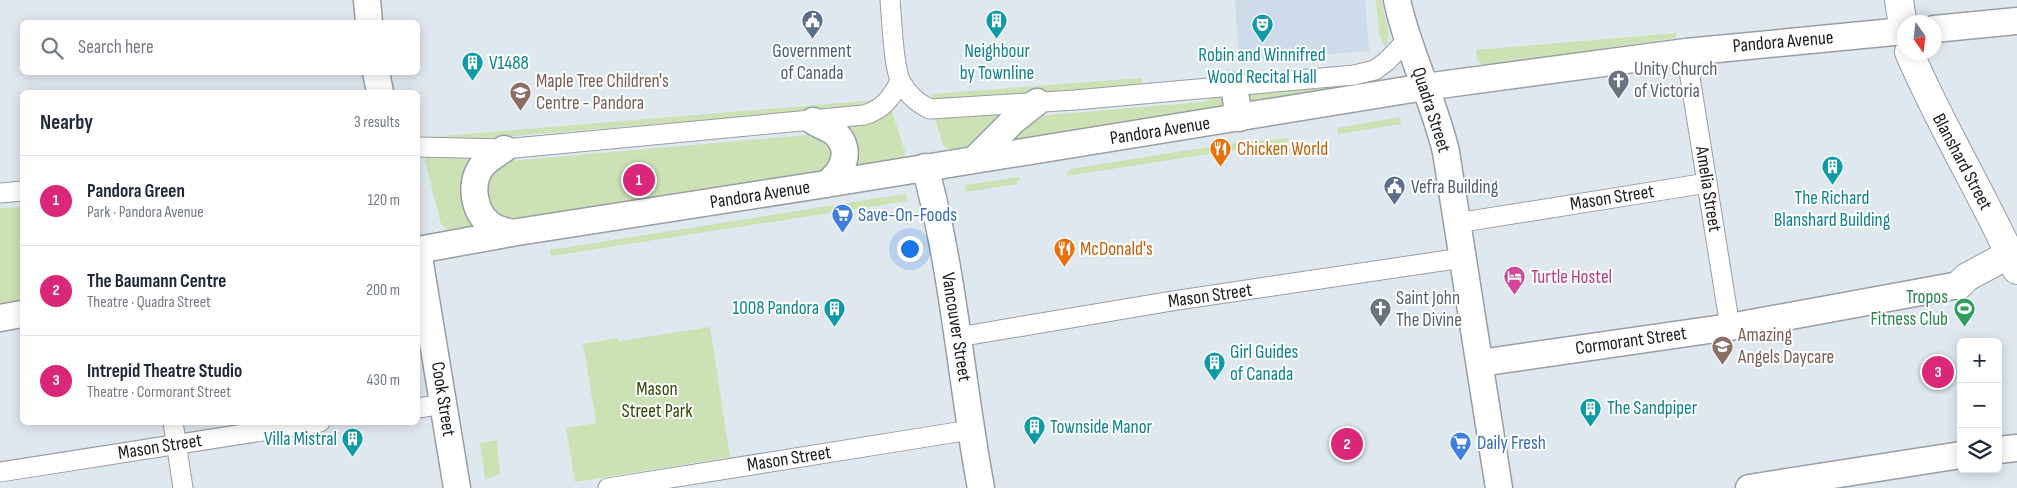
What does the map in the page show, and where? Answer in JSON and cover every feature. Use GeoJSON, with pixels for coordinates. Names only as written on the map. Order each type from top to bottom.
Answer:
{"type":"FeatureCollection","features":[{"type":"Feature","properties":{"kind":"main road"},"geometry":{"type":"LineString","coordinates":[[367,0],[369,20]]}},
{"type":"Feature","properties":{"kind":"main road","name":"Quadra Street"},"geometry":{"type":"LineString","coordinates":[[1397,0],[1408,39],[1442,137],[1499,488]]}},
{"type":"Feature","properties":{"kind":"main road"},"geometry":{"type":"LineString","coordinates":[[1899,0],[1901,15]]}},
{"type":"Feature","properties":{"kind":"main road"},"geometry":{"type":"LineString","coordinates":[[1942,28],[2017,21]]}},
{"type":"Feature","properties":{"kind":"main road","name":"Pandora Avenue"},"geometry":{"type":"LineString","coordinates":[[420,251],[511,233],[1425,87],[1686,52],[1897,33]]}},
{"type":"Feature","properties":{"kind":"main road","name":"Blanshard Street"},"geometry":{"type":"LineString","coordinates":[[1912,60],[1928,96],[2013,256]]}},
{"type":"Feature","properties":{"kind":"main road"},"geometry":{"type":"LineString","coordinates":[[377,75],[380,90]]}},
{"type":"Feature","properties":{"kind":"main road"},"geometry":{"type":"LineString","coordinates":[[1234,86],[1239,118]]}},
{"type":"Feature","properties":{"kind":"main road"},"geometry":{"type":"LineString","coordinates":[[975,159],[1013,121],[1036,102]]}},
{"type":"Feature","properties":{"kind":"main road"},"geometry":{"type":"LineString","coordinates":[[813,121],[834,132],[843,146],[845,154],[843,164],[837,176],[826,184]]}},
{"type":"Feature","properties":{"kind":"main road"},"geometry":{"type":"LineString","coordinates":[[504,149],[483,164],[476,176],[475,191],[477,206],[483,218],[495,228],[511,233]]}},
{"type":"Feature","properties":{"kind":"main road","name":"Vancouver Street"},"geometry":{"type":"LineString","coordinates":[[925,167],[946,262],[970,430],[981,488]]}},
{"type":"Feature","properties":{"kind":"main road"},"geometry":{"type":"LineString","coordinates":[[1960,285],[1967,277],[2013,256]]}},
{"type":"Feature","properties":{"kind":"main road","name":"Cook Street"},"geometry":{"type":"LineString","coordinates":[[420,263],[457,488]]}},
{"type":"Feature","properties":{"kind":"main road","name":"Cormorant Street"},"geometry":{"type":"LineString","coordinates":[[1480,363],[1730,327],[1960,285]]}},
{"type":"Feature","properties":{"kind":"main road"},"geometry":{"type":"LineString","coordinates":[[0,318],[20,314]]}},
{"type":"Feature","properties":{"kind":"main road"},"geometry":{"type":"LineString","coordinates":[[2002,450],[2017,448]]}},
{"type":"Feature","properties":{"kind":"main road"},"geometry":{"type":"LineString","coordinates":[[1749,488],[1957,456]]}},
{"type":"Feature","properties":{"kind":"street"},"geometry":{"type":"LineString","coordinates":[[420,147],[504,149],[864,115],[884,106],[895,92],[900,81],[890,0]]}},
{"type":"Feature","properties":{"kind":"street","name":"Pandora Avenue"},"geometry":{"type":"LineString","coordinates":[[900,81],[916,102],[930,109],[1234,86],[1354,75],[1374,70],[1387,61],[1408,39]]}},
{"type":"Feature","properties":{"kind":"street","name":"Amelia Street"},"geometry":{"type":"LineString","coordinates":[[1686,52],[1730,327]]}},
{"type":"Feature","properties":{"kind":"street","name":"Mason Street"},"geometry":{"type":"LineString","coordinates":[[1457,223],[1708,183]]}},
{"type":"Feature","properties":{"kind":"street"},"geometry":{"type":"LineString","coordinates":[[0,193],[20,191]]}},
{"type":"Feature","properties":{"kind":"street","name":"Mason Street"},"geometry":{"type":"LineString","coordinates":[[958,337],[1172,301],[1462,258]]}},
{"type":"Feature","properties":{"kind":"street"},"geometry":{"type":"LineString","coordinates":[[420,408],[444,404]]}},
{"type":"Feature","properties":{"kind":"street"},"geometry":{"type":"LineString","coordinates":[[173,425],[183,488]]}},
{"type":"Feature","properties":{"kind":"street","name":"Mason Street"},"geometry":{"type":"LineString","coordinates":[[0,472],[300,425]]}},
{"type":"Feature","properties":{"kind":"street","name":"Mason Street"},"geometry":{"type":"LineString","coordinates":[[608,488],[970,430]]}},
{"type":"Feature","properties":{"kind":"shaded area"},"geometry":{"type":"Polygon","coordinates":[[[1235,0],[1365,0],[1369,51],[1239,61],[1235,0]]]}},
{"type":"Feature","properties":{"kind":"green space"},"geometry":{"type":"Polygon","coordinates":[[[1376,0],[1381,0],[1387,24],[1388,42],[1386,48],[1379,35],[1376,0]]]}},
{"type":"Feature","properties":{"kind":"green space"},"geometry":{"type":"Polygon","coordinates":[[[1676,33],[1676,38],[1483,66],[1477,60],[1476,50],[1676,33]]]}},
{"type":"Feature","properties":{"kind":"green space"},"geometry":{"type":"Polygon","coordinates":[[[1142,78],[1142,85],[931,101],[932,94],[1142,78]]]}},
{"type":"Feature","properties":{"kind":"green space"},"geometry":{"type":"Polygon","coordinates":[[[1343,83],[1344,87],[1251,108],[1246,92],[1343,83]]]}},
{"type":"Feature","properties":{"kind":"green space"},"geometry":{"type":"Polygon","coordinates":[[[1219,95],[1223,96],[1229,109],[999,144],[1037,116],[1202,102],[1219,95]]]}},
{"type":"Feature","properties":{"kind":"green space"},"geometry":{"type":"Polygon","coordinates":[[[875,100],[861,107],[430,143],[430,137],[875,100]]]}},
{"type":"Feature","properties":{"kind":"green space"},"geometry":{"type":"Polygon","coordinates":[[[891,109],[905,151],[904,160],[850,172],[840,125],[891,109]]]}},
{"type":"Feature","properties":{"kind":"green space"},"geometry":{"type":"Polygon","coordinates":[[[1007,111],[974,148],[954,151],[944,147],[934,116],[1007,111]]]}},
{"type":"Feature","properties":{"kind":"green space"},"geometry":{"type":"Polygon","coordinates":[[[1400,117],[1401,124],[1338,134],[1337,128],[1400,117]]]}},
{"type":"Feature","properties":{"kind":"green space"},"geometry":{"type":"Polygon","coordinates":[[[818,134],[836,147],[827,171],[513,224],[493,215],[483,185],[486,178],[509,161],[818,134]]]}},
{"type":"Feature","properties":{"kind":"green space"},"geometry":{"type":"Polygon","coordinates":[[[1288,138],[1289,142],[1066,176],[1070,169],[1227,144],[1288,138]]]}},
{"type":"Feature","properties":{"kind":"green space"},"geometry":{"type":"Polygon","coordinates":[[[476,155],[482,227],[449,234],[448,230],[441,224],[425,161],[427,156],[434,158],[476,155]]]}},
{"type":"Feature","properties":{"kind":"green space"},"geometry":{"type":"Polygon","coordinates":[[[1019,177],[1020,180],[1017,181],[1017,184],[966,192],[965,185],[1019,177]]]}},
{"type":"Feature","properties":{"kind":"green space"},"geometry":{"type":"Polygon","coordinates":[[[906,194],[907,201],[551,256],[550,250],[906,194]]]}},
{"type":"Feature","properties":{"kind":"green space"},"geometry":{"type":"Polygon","coordinates":[[[20,207],[20,301],[0,304],[0,208],[20,207]]]}},
{"type":"Feature","properties":{"kind":"green space","name":"Mason Street Park"},"geometry":{"type":"Polygon","coordinates":[[[710,327],[730,457],[575,482],[566,428],[596,423],[583,344],[618,338],[619,341],[710,327]]]}},
{"type":"Feature","properties":{"kind":"green space"},"geometry":{"type":"Polygon","coordinates":[[[497,440],[500,474],[485,480],[480,443],[497,440]]]}},
{"type":"Feature","properties":{"kind":"place","name":"Government of Canada"},"geometry":{"type":"Point","coordinates":[812,39]}},
{"type":"Feature","properties":{"kind":"place","name":"Neighbour by Townline"},"geometry":{"type":"Point","coordinates":[997,39]}},
{"type":"Feature","properties":{"kind":"place","name":"Robin and Winnifred Wood Recital Hall"},"geometry":{"type":"Point","coordinates":[1262,43]}},
{"type":"Feature","properties":{"kind":"place","name":"V1488"},"geometry":{"type":"Point","coordinates":[473,82]}},
{"type":"Feature","properties":{"kind":"place","name":"Unity Church of Victoria"},"geometry":{"type":"Point","coordinates":[1618,99]}},
{"type":"Feature","properties":{"kind":"place","name":"Maple Tree Children's Centre - Pandora"},"geometry":{"type":"Point","coordinates":[520,111]}},
{"type":"Feature","properties":{"kind":"place","name":"Chicken World"},"geometry":{"type":"Point","coordinates":[1221,168]}},
{"type":"Feature","properties":{"kind":"place","name":"Pandora Green"},"geometry":{"type":"Point","coordinates":[639,180]}},
{"type":"Feature","properties":{"kind":"place","name":"The Richard Blanshard Building"},"geometry":{"type":"Point","coordinates":[1832,186]}},
{"type":"Feature","properties":{"kind":"place","name":"Vefra Building"},"geometry":{"type":"Point","coordinates":[1395,206]}},
{"type":"Feature","properties":{"kind":"place","name":"Save-On-Foods"},"geometry":{"type":"Point","coordinates":[842,234]}},
{"type":"Feature","properties":{"kind":"place","name":"McDonald's"},"geometry":{"type":"Point","coordinates":[1064,268]}},
{"type":"Feature","properties":{"kind":"place","name":"Turtle Hostel"},"geometry":{"type":"Point","coordinates":[1515,296]}},
{"type":"Feature","properties":{"kind":"place","name":"1008 Pandora"},"geometry":{"type":"Point","coordinates":[835,327]}},
{"type":"Feature","properties":{"kind":"place","name":"Tropos Fitness Club"},"geometry":{"type":"Point","coordinates":[1964,327]}},
{"type":"Feature","properties":{"kind":"place","name":"Saint John The Divine"},"geometry":{"type":"Point","coordinates":[1380,328]}},
{"type":"Feature","properties":{"kind":"place","name":"Amazing Angels Daycare"},"geometry":{"type":"Point","coordinates":[1722,365]}},
{"type":"Feature","properties":{"kind":"place","name":"Intrepid Theatre Studio"},"geometry":{"type":"Point","coordinates":[1938,372]}},
{"type":"Feature","properties":{"kind":"place","name":"Girl Guides of Canada"},"geometry":{"type":"Point","coordinates":[1214,382]}},
{"type":"Feature","properties":{"kind":"place","name":"The Sandpiper"},"geometry":{"type":"Point","coordinates":[1591,427]}},
{"type":"Feature","properties":{"kind":"place","name":"The Baumann Centre"},"geometry":{"type":"Point","coordinates":[1347,444]}},
{"type":"Feature","properties":{"kind":"place","name":"Townside Manor"},"geometry":{"type":"Point","coordinates":[1034,446]}},
{"type":"Feature","properties":{"kind":"place","name":"Villa Mistral"},"geometry":{"type":"Point","coordinates":[353,458]}},
{"type":"Feature","properties":{"kind":"place","name":"Daily Fresh"},"geometry":{"type":"Point","coordinates":[1461,462]}}]}
